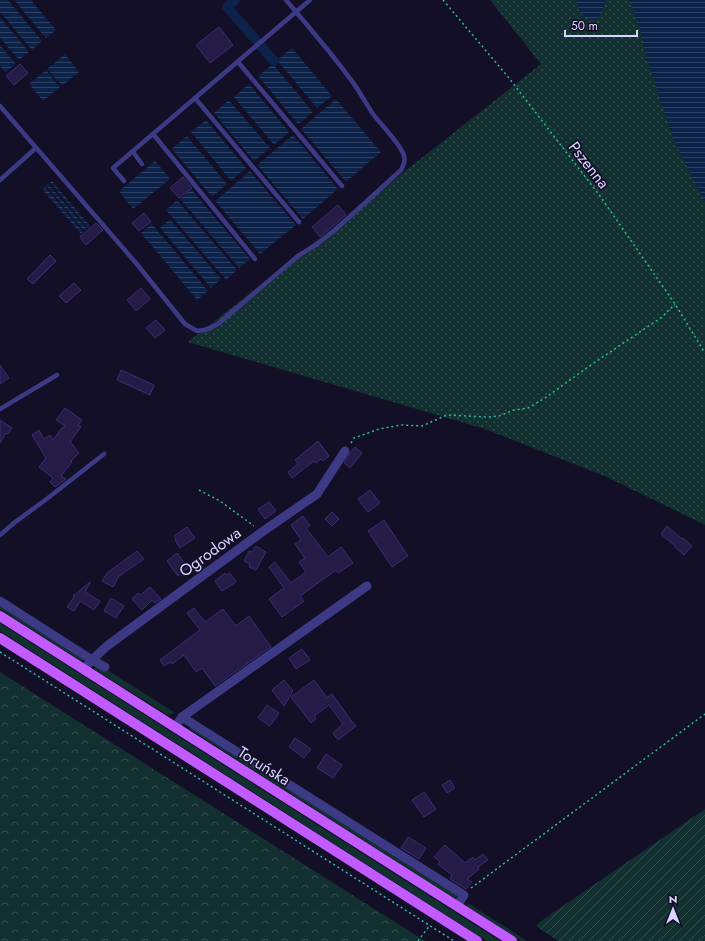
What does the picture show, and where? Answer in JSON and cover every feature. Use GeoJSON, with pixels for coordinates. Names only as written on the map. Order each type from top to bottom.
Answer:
{"type":"FeatureCollection","features":[{"type":"Feature","properties":{"kind":"main road","name":"Toruńska"},"geometry":{"type":"LineString","coordinates":[[0,616],[512,941]]}},
{"type":"Feature","properties":{"kind":"main road","name":"Toruńska"},"geometry":{"type":"LineString","coordinates":[[0,638],[477,941]]}},
{"type":"Feature","properties":{"kind":"street","name":"Ogrodowa"},"geometry":{"type":"LineString","coordinates":[[84,669],[107,646],[262,532],[317,494],[345,451]]}},
{"type":"Feature","properties":{"kind":"street"},"geometry":{"type":"LineString","coordinates":[[175,727],[182,717],[367,586]]}},
{"type":"Feature","properties":{"kind":"street"},"geometry":{"type":"LineString","coordinates":[[0,601],[105,667]]}},
{"type":"Feature","properties":{"kind":"street"},"geometry":{"type":"LineString","coordinates":[[182,717],[464,895],[457,906]]}},
{"type":"Feature","properties":{"kind":"lane"},"geometry":{"type":"LineString","coordinates":[[0,106],[136,263],[185,324],[197,331],[210,328],[218,324],[298,256],[335,230],[401,170],[404,164],[405,159],[400,147],[373,114],[348,74],[286,0]]}},
{"type":"Feature","properties":{"kind":"lane"},"geometry":{"type":"LineString","coordinates":[[124,181],[113,168],[310,0]]}},
{"type":"Feature","properties":{"kind":"lane"},"geometry":{"type":"LineString","coordinates":[[238,62],[342,186]]}},
{"type":"Feature","properties":{"kind":"lane"},"geometry":{"type":"LineString","coordinates":[[195,98],[299,222]]}},
{"type":"Feature","properties":{"kind":"lane"},"geometry":{"type":"LineString","coordinates":[[153,134],[255,258]]}},
{"type":"Feature","properties":{"kind":"lane"},"geometry":{"type":"LineString","coordinates":[[0,180],[36,148]]}},
{"type":"Feature","properties":{"kind":"lane"},"geometry":{"type":"LineString","coordinates":[[132,152],[142,164]]}},
{"type":"Feature","properties":{"kind":"lane"},"geometry":{"type":"LineString","coordinates":[[0,409],[57,375]]}},
{"type":"Feature","properties":{"kind":"lane"},"geometry":{"type":"LineString","coordinates":[[0,535],[104,454]]}},
{"type":"Feature","properties":{"kind":"path","name":"Pszenna"},"geometry":{"type":"LineString","coordinates":[[443,0],[509,78],[600,196],[675,304],[705,353]]}},
{"type":"Feature","properties":{"kind":"path"},"geometry":{"type":"LineString","coordinates":[[345,451],[354,438],[379,429],[401,424],[422,426],[447,415],[488,417],[499,416],[514,410],[528,408],[662,317],[675,304]]}},
{"type":"Feature","properties":{"kind":"path"},"geometry":{"type":"LineString","coordinates":[[199,490],[220,501],[262,532]]}},
{"type":"Feature","properties":{"kind":"path"},"geometry":{"type":"LineString","coordinates":[[0,652],[454,941]]}},
{"type":"Feature","properties":{"kind":"path"},"geometry":{"type":"LineString","coordinates":[[464,895],[467,891],[705,714]]}},
{"type":"Feature","properties":{"kind":"path"},"geometry":{"type":"LineString","coordinates":[[418,941],[436,915]]}},
{"type":"Feature","properties":{"kind":"green space"},"geometry":{"type":"Polygon","coordinates":[[[490,0],[705,0],[705,525],[607,477],[485,429],[188,342],[541,64],[490,0]]]}},
{"type":"Feature","properties":{"kind":"green space"},"geometry":{"type":"Polygon","coordinates":[[[0,605],[84,659],[81,661],[0,609],[0,605]]]}},
{"type":"Feature","properties":{"kind":"green space"},"geometry":{"type":"Polygon","coordinates":[[[0,623],[500,941],[487,941],[0,631],[0,623]]]}},
{"type":"Feature","properties":{"kind":"green space"},"geometry":{"type":"Polygon","coordinates":[[[95,666],[104,668],[174,712],[173,714],[168,715],[94,669],[95,666]]]}},
{"type":"Feature","properties":{"kind":"green space"},"geometry":{"type":"Polygon","coordinates":[[[0,672],[425,941],[0,941],[0,672]]]}},
{"type":"Feature","properties":{"kind":"green space"},"geometry":{"type":"Polygon","coordinates":[[[190,727],[457,897],[454,898],[189,729],[190,727]]]}},
{"type":"Feature","properties":{"kind":"green space"},"geometry":{"type":"Polygon","coordinates":[[[705,809],[705,941],[558,941],[536,926],[541,921],[705,809]]]}},
{"type":"Feature","properties":{"kind":"green space"},"geometry":{"type":"Polygon","coordinates":[[[468,903],[527,941],[521,941],[470,908],[467,905],[468,903]]]}},
{"type":"Feature","properties":{"kind":"water"},"geometry":{"type":"Polygon","coordinates":[[[0,0],[8,0],[42,41],[32,50],[0,12],[0,0]]]}},
{"type":"Feature","properties":{"kind":"water"},"geometry":{"type":"Polygon","coordinates":[[[14,0],[31,0],[56,30],[46,38],[14,0]]]}},
{"type":"Feature","properties":{"kind":"water"},"geometry":{"type":"Polygon","coordinates":[[[577,0],[605,0],[602,13],[596,20],[587,18],[580,12],[577,0]]]}},
{"type":"Feature","properties":{"kind":"water"},"geometry":{"type":"Polygon","coordinates":[[[629,0],[705,0],[705,202],[673,138],[646,57],[639,25],[629,0]]]}},
{"type":"Feature","properties":{"kind":"water"},"geometry":{"type":"Polygon","coordinates":[[[0,17],[29,52],[19,60],[0,38],[0,17]]]}},
{"type":"Feature","properties":{"kind":"water"},"geometry":{"type":"Polygon","coordinates":[[[0,45],[16,64],[5,72],[0,66],[0,45]]]}},
{"type":"Feature","properties":{"kind":"water"},"geometry":{"type":"Polygon","coordinates":[[[292,48],[332,96],[317,108],[277,60],[292,48]]]}},
{"type":"Feature","properties":{"kind":"water"},"geometry":{"type":"Polygon","coordinates":[[[65,54],[79,72],[62,86],[47,69],[65,54]]]}},
{"type":"Feature","properties":{"kind":"water"},"geometry":{"type":"Polygon","coordinates":[[[273,64],[313,112],[298,124],[258,76],[273,64]]]}},
{"type":"Feature","properties":{"kind":"water"},"geometry":{"type":"Polygon","coordinates":[[[46,70],[60,87],[43,101],[29,84],[46,70]]]}},
{"type":"Feature","properties":{"kind":"water"},"geometry":{"type":"Polygon","coordinates":[[[249,84],[289,132],[274,145],[234,97],[249,84]]]}},
{"type":"Feature","properties":{"kind":"water"},"geometry":{"type":"Polygon","coordinates":[[[336,99],[381,152],[346,182],[301,129],[336,99]]]}},
{"type":"Feature","properties":{"kind":"water"},"geometry":{"type":"Polygon","coordinates":[[[229,100],[270,148],[254,161],[214,113],[229,100]]]}},
{"type":"Feature","properties":{"kind":"water"},"geometry":{"type":"Polygon","coordinates":[[[206,120],[246,168],[231,181],[191,132],[206,120]]]}},
{"type":"Feature","properties":{"kind":"water"},"geometry":{"type":"Polygon","coordinates":[[[293,135],[338,189],[303,219],[257,165],[293,135]]]}},
{"type":"Feature","properties":{"kind":"water"},"geometry":{"type":"Polygon","coordinates":[[[187,136],[227,184],[212,197],[172,149],[187,136]]]}},
{"type":"Feature","properties":{"kind":"water"},"geometry":{"type":"Polygon","coordinates":[[[155,161],[170,179],[133,209],[119,191],[155,161]]]}},
{"type":"Feature","properties":{"kind":"water"},"geometry":{"type":"Polygon","coordinates":[[[250,171],[296,225],[260,254],[215,201],[250,171]]]}},
{"type":"Feature","properties":{"kind":"water"},"geometry":{"type":"Polygon","coordinates":[[[52,181],[90,226],[88,228],[50,182],[52,181]]]}},
{"type":"Feature","properties":{"kind":"water"},"geometry":{"type":"Polygon","coordinates":[[[48,184],[87,229],[84,231],[46,185],[48,184]]]}},
{"type":"Feature","properties":{"kind":"water"},"geometry":{"type":"Polygon","coordinates":[[[45,187],[83,232],[81,234],[42,189],[45,187]]]}},
{"type":"Feature","properties":{"kind":"water"},"geometry":{"type":"Polygon","coordinates":[[[191,189],[250,259],[239,268],[180,199],[191,189]]]}},
{"type":"Feature","properties":{"kind":"water"},"geometry":{"type":"Polygon","coordinates":[[[177,200],[237,270],[226,280],[166,210],[177,200]]]}},
{"type":"Feature","properties":{"kind":"water"},"geometry":{"type":"Polygon","coordinates":[[[170,219],[221,279],[211,288],[160,228],[170,219]]]}},
{"type":"Feature","properties":{"kind":"water"},"geometry":{"type":"Polygon","coordinates":[[[152,224],[208,291],[197,300],[141,233],[152,224]]]}},
{"type":"Feature","properties":{"kind":"building"},"geometry":{"type":"Polygon","coordinates":[[[219,27],[233,45],[210,63],[196,45],[219,27]]]}},
{"type":"Feature","properties":{"kind":"building"},"geometry":{"type":"Polygon","coordinates":[[[20,64],[28,73],[14,85],[6,76],[20,64]]]}},
{"type":"Feature","properties":{"kind":"building"},"geometry":{"type":"Polygon","coordinates":[[[183,177],[192,188],[179,198],[170,188],[183,177]]]}},
{"type":"Feature","properties":{"kind":"building"},"geometry":{"type":"Polygon","coordinates":[[[338,205],[346,215],[320,237],[312,227],[338,205]]]}},
{"type":"Feature","properties":{"kind":"building"},"geometry":{"type":"Polygon","coordinates":[[[144,213],[151,222],[139,231],[132,223],[144,213]]]}},
{"type":"Feature","properties":{"kind":"building"},"geometry":{"type":"Polygon","coordinates":[[[96,223],[103,230],[86,245],[80,237],[96,223]]]}},
{"type":"Feature","properties":{"kind":"building"},"geometry":{"type":"Polygon","coordinates":[[[50,255],[56,261],[33,284],[27,279],[50,255]]]}},
{"type":"Feature","properties":{"kind":"building"},"geometry":{"type":"Polygon","coordinates":[[[74,283],[81,290],[66,303],[59,296],[74,283]]]}},
{"type":"Feature","properties":{"kind":"building"},"geometry":{"type":"Polygon","coordinates":[[[141,288],[150,299],[136,311],[127,300],[141,288]]]}},
{"type":"Feature","properties":{"kind":"building"},"geometry":{"type":"Polygon","coordinates":[[[156,320],[165,330],[155,338],[146,328],[156,320]]]}},
{"type":"Feature","properties":{"kind":"building"},"geometry":{"type":"Polygon","coordinates":[[[0,365],[9,378],[0,384],[0,365]]]}},
{"type":"Feature","properties":{"kind":"building"},"geometry":{"type":"Polygon","coordinates":[[[121,370],[154,385],[150,395],[117,380],[121,370]]]}},
{"type":"Feature","properties":{"kind":"building"},"geometry":{"type":"Polygon","coordinates":[[[65,408],[82,420],[78,425],[81,427],[70,442],[79,453],[71,461],[72,462],[61,476],[66,479],[55,487],[50,482],[53,478],[39,467],[46,458],[32,435],[39,430],[44,439],[50,435],[53,440],[65,426],[56,420],[65,408]]]}},
{"type":"Feature","properties":{"kind":"building"},"geometry":{"type":"Polygon","coordinates":[[[0,420],[12,428],[8,434],[6,433],[0,443],[0,420]]]}},
{"type":"Feature","properties":{"kind":"building"},"geometry":{"type":"Polygon","coordinates":[[[318,441],[329,456],[323,461],[321,459],[316,463],[314,461],[292,478],[288,472],[298,464],[295,460],[318,441]]]}},
{"type":"Feature","properties":{"kind":"building"},"geometry":{"type":"Polygon","coordinates":[[[355,447],[362,453],[350,468],[344,463],[355,447]]]}},
{"type":"Feature","properties":{"kind":"building"},"geometry":{"type":"Polygon","coordinates":[[[370,490],[380,503],[368,512],[358,499],[370,490]]]}},
{"type":"Feature","properties":{"kind":"building"},"geometry":{"type":"Polygon","coordinates":[[[269,502],[276,511],[265,519],[258,509],[269,502]]]}},
{"type":"Feature","properties":{"kind":"building"},"geometry":{"type":"Polygon","coordinates":[[[332,512],[339,519],[332,526],[325,519],[332,512]]]}},
{"type":"Feature","properties":{"kind":"building"},"geometry":{"type":"Polygon","coordinates":[[[303,516],[310,525],[306,528],[328,557],[341,547],[353,563],[338,573],[336,570],[300,596],[304,601],[282,617],[269,599],[284,588],[269,567],[275,562],[291,583],[306,572],[299,562],[305,558],[295,544],[301,540],[291,525],[303,516]]]}},
{"type":"Feature","properties":{"kind":"building"},"geometry":{"type":"Polygon","coordinates":[[[384,520],[408,556],[392,567],[368,531],[384,520]]]}},
{"type":"Feature","properties":{"kind":"building"},"geometry":{"type":"Polygon","coordinates":[[[667,526],[692,546],[684,555],[661,534],[667,526]]]}},
{"type":"Feature","properties":{"kind":"building"},"geometry":{"type":"Polygon","coordinates":[[[187,527],[195,538],[180,548],[174,536],[187,527]]]}},
{"type":"Feature","properties":{"kind":"building"},"geometry":{"type":"Polygon","coordinates":[[[256,546],[266,552],[256,570],[249,567],[250,564],[244,561],[249,551],[252,552],[256,546]]]}},
{"type":"Feature","properties":{"kind":"building"},"geometry":{"type":"Polygon","coordinates":[[[137,551],[144,559],[119,576],[113,587],[102,581],[107,573],[137,551]]]}},
{"type":"Feature","properties":{"kind":"building"},"geometry":{"type":"Polygon","coordinates":[[[177,553],[188,568],[178,576],[167,561],[177,553]]]}},
{"type":"Feature","properties":{"kind":"building"},"geometry":{"type":"Polygon","coordinates":[[[225,573],[226,575],[230,573],[236,582],[222,591],[215,581],[225,573]]]}},
{"type":"Feature","properties":{"kind":"building"},"geometry":{"type":"Polygon","coordinates":[[[90,582],[85,592],[100,601],[94,610],[80,601],[74,611],[67,607],[74,597],[73,596],[90,582]]]}},
{"type":"Feature","properties":{"kind":"building"},"geometry":{"type":"Polygon","coordinates":[[[150,587],[161,599],[155,603],[152,600],[142,610],[132,599],[138,593],[141,595],[150,587]]]}},
{"type":"Feature","properties":{"kind":"building"},"geometry":{"type":"Polygon","coordinates":[[[111,598],[124,606],[116,618],[104,611],[111,598]]]}},
{"type":"Feature","properties":{"kind":"building"},"geometry":{"type":"Polygon","coordinates":[[[194,608],[205,622],[223,609],[236,626],[249,616],[271,647],[215,686],[202,668],[196,672],[184,655],[172,664],[170,662],[164,666],[160,660],[200,630],[187,613],[194,608]]]}},
{"type":"Feature","properties":{"kind":"building"},"geometry":{"type":"Polygon","coordinates":[[[302,649],[310,660],[296,669],[289,658],[302,649]]]}},
{"type":"Feature","properties":{"kind":"building"},"geometry":{"type":"Polygon","coordinates":[[[284,680],[293,691],[284,706],[272,690],[284,680]]]}},
{"type":"Feature","properties":{"kind":"building"},"geometry":{"type":"Polygon","coordinates":[[[314,680],[327,698],[332,694],[356,726],[338,740],[333,733],[343,724],[329,705],[314,716],[316,719],[311,723],[291,697],[314,680]]]}},
{"type":"Feature","properties":{"kind":"building"},"geometry":{"type":"Polygon","coordinates":[[[267,705],[279,713],[270,726],[258,718],[267,705]]]}},
{"type":"Feature","properties":{"kind":"building"},"geometry":{"type":"Polygon","coordinates":[[[295,738],[311,749],[304,758],[289,747],[295,738]]]}},
{"type":"Feature","properties":{"kind":"building"},"geometry":{"type":"Polygon","coordinates":[[[326,754],[342,765],[333,778],[317,768],[326,754]]]}},
{"type":"Feature","properties":{"kind":"building"},"geometry":{"type":"Polygon","coordinates":[[[450,780],[455,788],[447,793],[442,785],[450,780]]]}},
{"type":"Feature","properties":{"kind":"building"},"geometry":{"type":"Polygon","coordinates":[[[424,792],[436,809],[424,817],[412,800],[424,792]]]}},
{"type":"Feature","properties":{"kind":"building"},"geometry":{"type":"Polygon","coordinates":[[[408,837],[426,848],[419,859],[401,848],[408,837]]]}},
{"type":"Feature","properties":{"kind":"building"},"geometry":{"type":"Polygon","coordinates":[[[445,845],[465,863],[473,857],[475,860],[483,854],[488,860],[478,867],[479,869],[467,879],[472,882],[466,889],[450,879],[452,875],[438,864],[440,862],[434,857],[445,845]]]}},
{"type":"Feature","properties":{"kind":"waterway"},"geometry":{"type":"LineString","coordinates":[[235,0],[227,7],[256,40]]}},
{"type":"Feature","properties":{"kind":"waterway"},"geometry":{"type":"LineString","coordinates":[[261,46],[274,61]]}}]}
